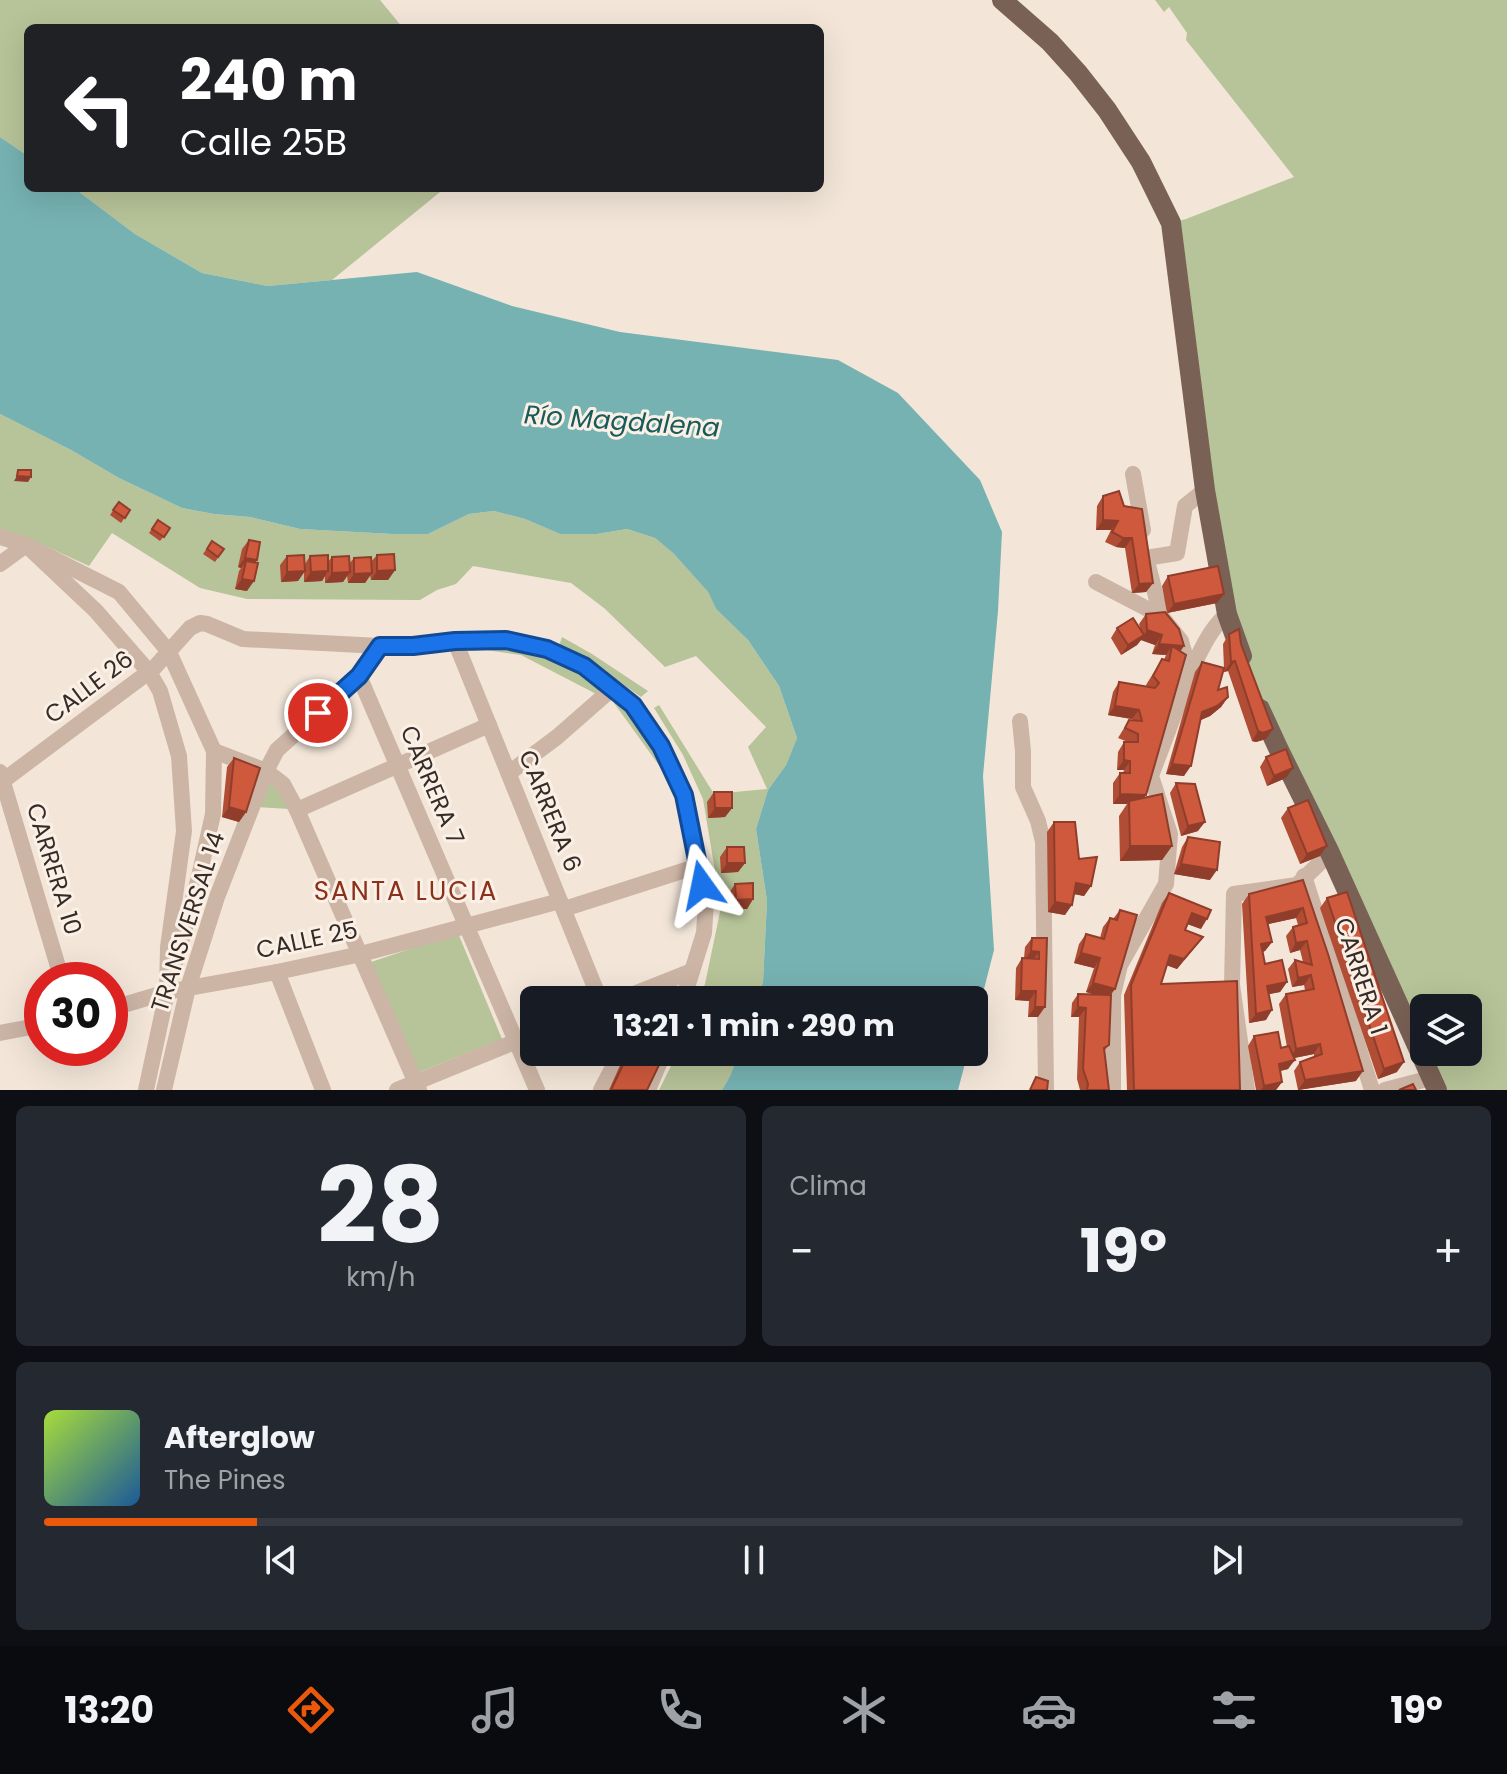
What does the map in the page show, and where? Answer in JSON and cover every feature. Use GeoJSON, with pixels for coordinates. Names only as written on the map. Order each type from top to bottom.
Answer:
{"type":"FeatureCollection","features":[{"type":"Feature","properties":{"kind":"main road"},"geometry":{"type":"LineString","coordinates":[[1002,0],[1050,42],[1107,110],[1141,162],[1171,223],[1205,490],[1227,614],[1252,688],[1278,748],[1330,853],[1434,1084]]}},
{"type":"Feature","properties":{"kind":"street"},"geometry":{"type":"LineString","coordinates":[[1133,474],[1146,558],[1161,616]]}},
{"type":"Feature","properties":{"kind":"street"},"geometry":{"type":"LineString","coordinates":[[1146,558],[1177,553],[1185,506],[1205,490]]}},
{"type":"Feature","properties":{"kind":"street","name":"TRANSVERSAL 14"},"geometry":{"type":"LineString","coordinates":[[0,537],[26,545],[96,611],[149,672],[160,691],[179,756],[184,831],[168,947],[167,992],[146,1090]]}},
{"type":"Feature","properties":{"kind":"street"},"geometry":{"type":"LineString","coordinates":[[0,564],[26,545],[119,592],[169,652],[214,751],[213,814],[167,992]]}},
{"type":"Feature","properties":{"kind":"street"},"geometry":{"type":"LineString","coordinates":[[1096,582],[1161,616],[1181,641],[1190,673]]}},
{"type":"Feature","properties":{"kind":"street"},"geometry":{"type":"LineString","coordinates":[[1113,1090],[1113,995],[1120,965],[1166,884],[1170,834],[1151,776],[1190,673],[1209,636],[1227,614]]}},
{"type":"Feature","properties":{"kind":"street","name":"CALLE 26"},"geometry":{"type":"LineString","coordinates":[[1,778],[149,672],[190,628],[200,623],[243,639],[380,646]]}},
{"type":"Feature","properties":{"kind":"street"},"geometry":{"type":"LineString","coordinates":[[380,646],[506,640],[547,649],[584,666],[633,705],[661,746],[684,795],[706,903],[704,933],[687,986]]}},
{"type":"Feature","properties":{"kind":"street","name":"CARRERA 6"},"geometry":{"type":"LineString","coordinates":[[455,641],[594,986]]}},
{"type":"Feature","properties":{"kind":"street","name":"TRANSVERSAL 14"},"geometry":{"type":"LineString","coordinates":[[164,1090],[188,988],[217,897],[266,771],[277,750],[359,676],[380,646]]}},
{"type":"Feature","properties":{"kind":"street","name":"CARRERA 7"},"geometry":{"type":"LineString","coordinates":[[359,676],[537,1090]]}},
{"type":"Feature","properties":{"kind":"street"},"geometry":{"type":"LineString","coordinates":[[509,773],[557,737],[613,688]]}},
{"type":"Feature","properties":{"kind":"street"},"geometry":{"type":"LineString","coordinates":[[1020,721],[1023,787],[1038,821],[1043,842],[1046,1090]]}},
{"type":"Feature","properties":{"kind":"street"},"geometry":{"type":"LineString","coordinates":[[297,810],[489,725]]}},
{"type":"Feature","properties":{"kind":"street"},"geometry":{"type":"LineString","coordinates":[[214,751],[266,771],[283,784],[418,1086]]}},
{"type":"Feature","properties":{"kind":"street","name":"CARRERA 10"},"geometry":{"type":"LineString","coordinates":[[1,778],[57,962]]}},
{"type":"Feature","properties":{"kind":"street"},"geometry":{"type":"LineString","coordinates":[[1247,1090],[1232,985],[1234,894],[1297,885],[1330,853]]}},
{"type":"Feature","properties":{"kind":"street","name":"CALLE 25"},"geometry":{"type":"LineString","coordinates":[[128,1004],[167,992],[361,954],[466,925],[562,905],[698,866]]}},
{"type":"Feature","properties":{"kind":"street","name":"CARRERA 1"},"geometry":{"type":"LineString","coordinates":[[1304,876],[1372,1090]]}},
{"type":"Feature","properties":{"kind":"street"},"geometry":{"type":"LineString","coordinates":[[654,986],[692,971]]}},
{"type":"Feature","properties":{"kind":"street"},"geometry":{"type":"LineString","coordinates":[[277,972],[323,1090]]}},
{"type":"Feature","properties":{"kind":"street"},"geometry":{"type":"LineString","coordinates":[[0,1033],[24,1028]]}},
{"type":"Feature","properties":{"kind":"street"},"geometry":{"type":"LineString","coordinates":[[397,1090],[418,1086],[520,1039]]}},
{"type":"Feature","properties":{"kind":"street"},"geometry":{"type":"LineString","coordinates":[[601,1090],[614,1066]]}},
{"type":"Feature","properties":{"kind":"street"},"geometry":{"type":"LineString","coordinates":[[648,1090],[658,1066]]}},
{"type":"Feature","properties":{"kind":"street"},"geometry":{"type":"LineString","coordinates":[[1385,1090],[1434,1084]]}},
{"type":"Feature","properties":{"kind":"green space"},"geometry":{"type":"Polygon","coordinates":[[[0,0],[380,0],[400,24],[24,24],[24,153],[0,137],[0,0]]]}},
{"type":"Feature","properties":{"kind":"green space"},"geometry":{"type":"Polygon","coordinates":[[[1155,0],[1507,0],[1507,1090],[1437,1090],[1426,1066],[1482,1066],[1482,994],[1410,994],[1410,1030],[1240,652],[1171,223],[1294,177],[1186,40],[1187,33],[1169,7],[1164,12],[1155,0]]]}},
{"type":"Feature","properties":{"kind":"green space"},"geometry":{"type":"Polygon","coordinates":[[[79,192],[440,192],[332,280],[268,286],[202,273],[135,234],[79,192]]]}},
{"type":"Feature","properties":{"kind":"green space"},"geometry":{"type":"Polygon","coordinates":[[[0,414],[182,508],[250,517],[300,529],[392,534],[428,534],[469,514],[494,511],[525,519],[560,534],[597,534],[627,529],[655,538],[674,554],[708,592],[716,609],[748,640],[779,686],[797,738],[786,765],[768,790],[756,829],[767,901],[762,986],[704,986],[721,907],[703,799],[683,755],[654,708],[659,705],[714,794],[767,789],[748,747],[766,727],[696,656],[665,667],[604,608],[571,583],[473,566],[456,584],[420,600],[247,599],[200,588],[112,533],[89,566],[0,529],[0,414]]]}},
{"type":"Feature","properties":{"kind":"green space"},"geometry":{"type":"Polygon","coordinates":[[[562,637],[648,691],[641,697],[581,655],[559,646],[562,637]]]}},
{"type":"Feature","properties":{"kind":"green space"},"geometry":{"type":"Polygon","coordinates":[[[467,644],[507,645],[547,656],[610,689],[602,697],[521,655],[469,651],[467,644]]]}},
{"type":"Feature","properties":{"kind":"green space"},"geometry":{"type":"Polygon","coordinates":[[[622,695],[679,793],[614,703],[622,695]]]}},
{"type":"Feature","properties":{"kind":"green space"},"geometry":{"type":"Polygon","coordinates":[[[265,784],[281,788],[289,809],[256,807],[265,784]]]}},
{"type":"Feature","properties":{"kind":"green space"},"geometry":{"type":"Polygon","coordinates":[[[458,933],[502,1039],[417,1073],[371,962],[458,933]]]}},
{"type":"Feature","properties":{"kind":"green space"},"geometry":{"type":"Polygon","coordinates":[[[671,1066],[734,1066],[722,1090],[659,1090],[671,1066]]]}},
{"type":"Feature","properties":{"kind":"water","name":"Río Magdalena"},"geometry":{"type":"Polygon","coordinates":[[[0,137],[24,153],[24,192],[79,192],[135,234],[202,273],[268,286],[417,272],[512,306],[620,332],[838,360],[898,393],[980,480],[1002,532],[983,776],[994,950],[985,986],[762,986],[767,901],[756,829],[768,790],[786,765],[797,738],[779,686],[748,640],[716,609],[708,592],[674,554],[655,538],[627,529],[597,534],[560,534],[525,519],[494,511],[469,514],[428,534],[300,529],[250,517],[182,508],[119,478],[0,414],[0,137]]]}},
{"type":"Feature","properties":{"kind":"water"},"geometry":{"type":"Polygon","coordinates":[[[734,1066],[964,1066],[958,1090],[722,1090],[734,1066]]]}},
{"type":"Feature","properties":{"kind":"building"},"geometry":{"type":"Polygon","coordinates":[[[18,470],[31,470],[31,477],[17,476],[18,470]]]}},
{"type":"Feature","properties":{"kind":"building"},"geometry":{"type":"Polygon","coordinates":[[[1119,491],[1124,506],[1142,509],[1153,583],[1139,584],[1132,538],[1123,538],[1112,532],[1118,521],[1103,520],[1103,496],[1119,491]]]}},
{"type":"Feature","properties":{"kind":"building"},"geometry":{"type":"Polygon","coordinates":[[[119,502],[130,510],[125,518],[113,510],[119,502]]]}},
{"type":"Feature","properties":{"kind":"building"},"geometry":{"type":"Polygon","coordinates":[[[158,520],[170,528],[164,537],[152,529],[158,520]]]}},
{"type":"Feature","properties":{"kind":"building"},"geometry":{"type":"Polygon","coordinates":[[[249,540],[260,542],[257,560],[245,558],[249,540]]]}},
{"type":"Feature","properties":{"kind":"building"},"geometry":{"type":"Polygon","coordinates":[[[212,541],[224,549],[218,557],[207,549],[212,541]]]}},
{"type":"Feature","properties":{"kind":"building"},"geometry":{"type":"Polygon","coordinates":[[[394,554],[395,570],[377,571],[377,555],[394,554]]]}},
{"type":"Feature","properties":{"kind":"building"},"geometry":{"type":"Polygon","coordinates":[[[304,555],[305,571],[287,572],[287,556],[304,555]]]}},
{"type":"Feature","properties":{"kind":"building"},"geometry":{"type":"Polygon","coordinates":[[[328,555],[328,571],[311,572],[310,556],[328,555]]]}},
{"type":"Feature","properties":{"kind":"building"},"geometry":{"type":"Polygon","coordinates":[[[349,556],[350,572],[332,573],[332,557],[349,556]]]}},
{"type":"Feature","properties":{"kind":"building"},"geometry":{"type":"Polygon","coordinates":[[[371,557],[372,573],[354,574],[354,558],[371,557]]]}},
{"type":"Feature","properties":{"kind":"building"},"geometry":{"type":"Polygon","coordinates":[[[246,561],[258,563],[254,581],[242,579],[246,561]]]}},
{"type":"Feature","properties":{"kind":"building"},"geometry":{"type":"Polygon","coordinates":[[[1218,566],[1224,594],[1174,604],[1168,576],[1218,566]]]}},
{"type":"Feature","properties":{"kind":"building"},"geometry":{"type":"Polygon","coordinates":[[[1165,612],[1179,629],[1184,646],[1159,644],[1162,635],[1147,630],[1146,614],[1165,612]]]}},
{"type":"Feature","properties":{"kind":"building"},"geometry":{"type":"Polygon","coordinates":[[[1133,618],[1144,635],[1128,645],[1117,628],[1133,618]]]}},
{"type":"Feature","properties":{"kind":"building"},"geometry":{"type":"Polygon","coordinates":[[[1239,629],[1241,644],[1273,729],[1263,733],[1258,731],[1235,661],[1231,662],[1229,634],[1239,629]]]}},
{"type":"Feature","properties":{"kind":"building"},"geometry":{"type":"Polygon","coordinates":[[[1172,646],[1186,655],[1146,795],[1120,794],[1120,773],[1130,773],[1130,761],[1124,760],[1124,742],[1138,742],[1138,734],[1125,728],[1129,720],[1142,721],[1139,710],[1115,706],[1119,682],[1155,688],[1159,683],[1153,676],[1162,659],[1169,661],[1172,646]]]}},
{"type":"Feature","properties":{"kind":"building"},"geometry":{"type":"Polygon","coordinates":[[[1202,662],[1224,668],[1218,690],[1227,687],[1228,697],[1202,712],[1191,766],[1172,764],[1202,662]]]}},
{"type":"Feature","properties":{"kind":"building"},"geometry":{"type":"Polygon","coordinates":[[[1286,749],[1293,768],[1274,776],[1266,757],[1286,749]]]}},
{"type":"Feature","properties":{"kind":"building"},"geometry":{"type":"Polygon","coordinates":[[[234,758],[260,768],[246,812],[229,807],[234,758]]]}},
{"type":"Feature","properties":{"kind":"building"},"geometry":{"type":"Polygon","coordinates":[[[1176,783],[1195,784],[1205,822],[1188,826],[1176,783]]]}},
{"type":"Feature","properties":{"kind":"building"},"geometry":{"type":"Polygon","coordinates":[[[714,792],[732,792],[732,808],[715,808],[714,792]]]}},
{"type":"Feature","properties":{"kind":"building"},"geometry":{"type":"Polygon","coordinates":[[[1162,794],[1172,846],[1130,846],[1129,801],[1162,794]]]}},
{"type":"Feature","properties":{"kind":"building"},"geometry":{"type":"Polygon","coordinates":[[[1308,800],[1327,846],[1307,854],[1288,808],[1308,800]]]}},
{"type":"Feature","properties":{"kind":"building"},"geometry":{"type":"Polygon","coordinates":[[[1054,822],[1075,822],[1079,859],[1097,857],[1091,886],[1076,883],[1072,905],[1055,902],[1054,822]]]}},
{"type":"Feature","properties":{"kind":"building"},"geometry":{"type":"Polygon","coordinates":[[[1188,837],[1220,842],[1217,870],[1181,864],[1188,837]]]}},
{"type":"Feature","properties":{"kind":"building"},"geometry":{"type":"Polygon","coordinates":[[[727,847],[744,847],[745,863],[727,863],[727,847]]]}},
{"type":"Feature","properties":{"kind":"building"},"geometry":{"type":"Polygon","coordinates":[[[1303,880],[1363,1071],[1305,1080],[1300,1062],[1322,1054],[1320,1044],[1296,1049],[1286,994],[1314,989],[1311,975],[1298,978],[1295,960],[1312,965],[1307,941],[1296,943],[1293,927],[1307,923],[1303,908],[1266,917],[1272,942],[1261,944],[1265,964],[1282,960],[1287,982],[1267,986],[1272,1010],[1256,1014],[1249,894],[1303,880]]]}},
{"type":"Feature","properties":{"kind":"building"},"geometry":{"type":"Polygon","coordinates":[[[753,883],[753,899],[736,900],[735,884],[753,883]]]}},
{"type":"Feature","properties":{"kind":"building"},"geometry":{"type":"Polygon","coordinates":[[[1347,892],[1404,1062],[1384,1069],[1327,898],[1347,892]]]}},
{"type":"Feature","properties":{"kind":"building"},"geometry":{"type":"Polygon","coordinates":[[[1169,893],[1211,910],[1207,919],[1192,913],[1185,930],[1203,937],[1184,959],[1170,955],[1161,984],[1237,981],[1240,1090],[1134,1090],[1131,985],[1169,893]]]}},
{"type":"Feature","properties":{"kind":"building"},"geometry":{"type":"Polygon","coordinates":[[[1120,910],[1137,915],[1115,989],[1093,983],[1100,958],[1081,953],[1086,934],[1104,939],[1110,918],[1117,920],[1120,910]]]}},
{"type":"Feature","properties":{"kind":"building"},"geometry":{"type":"Polygon","coordinates":[[[1032,938],[1047,938],[1045,1007],[1035,1007],[1036,991],[1021,991],[1022,958],[1039,959],[1039,952],[1031,951],[1032,938]]]}},
{"type":"Feature","properties":{"kind":"building"},"geometry":{"type":"Polygon","coordinates":[[[1078,994],[1111,995],[1109,1045],[1104,1048],[1109,1090],[1087,1090],[1083,1069],[1086,1008],[1078,1007],[1078,994]]]}},
{"type":"Feature","properties":{"kind":"building"},"geometry":{"type":"Polygon","coordinates":[[[1278,1032],[1281,1048],[1289,1046],[1295,1060],[1279,1064],[1282,1082],[1264,1086],[1254,1036],[1278,1032]]]}},
{"type":"Feature","properties":{"kind":"building"},"geometry":{"type":"Polygon","coordinates":[[[622,1066],[659,1066],[647,1090],[611,1090],[622,1066]]]}},
{"type":"Feature","properties":{"kind":"building"},"geometry":{"type":"Polygon","coordinates":[[[1036,1077],[1048,1081],[1047,1090],[1030,1090],[1036,1077]]]}},
{"type":"Feature","properties":{"kind":"building"},"geometry":{"type":"Polygon","coordinates":[[[1413,1084],[1416,1090],[1399,1090],[1413,1084]]]}},
{"type":"Feature","properties":{"kind":"district","name":"SANTA LUCIA"},"geometry":{"type":"Point","coordinates":[406,891]}},
{"type":"Feature","properties":{"kind":"route"},"geometry":{"type":"LineString","coordinates":[[318,713],[359,676],[380,646],[506,640],[547,649],[584,666],[633,705],[661,746],[684,795],[702,885]]}}]}
